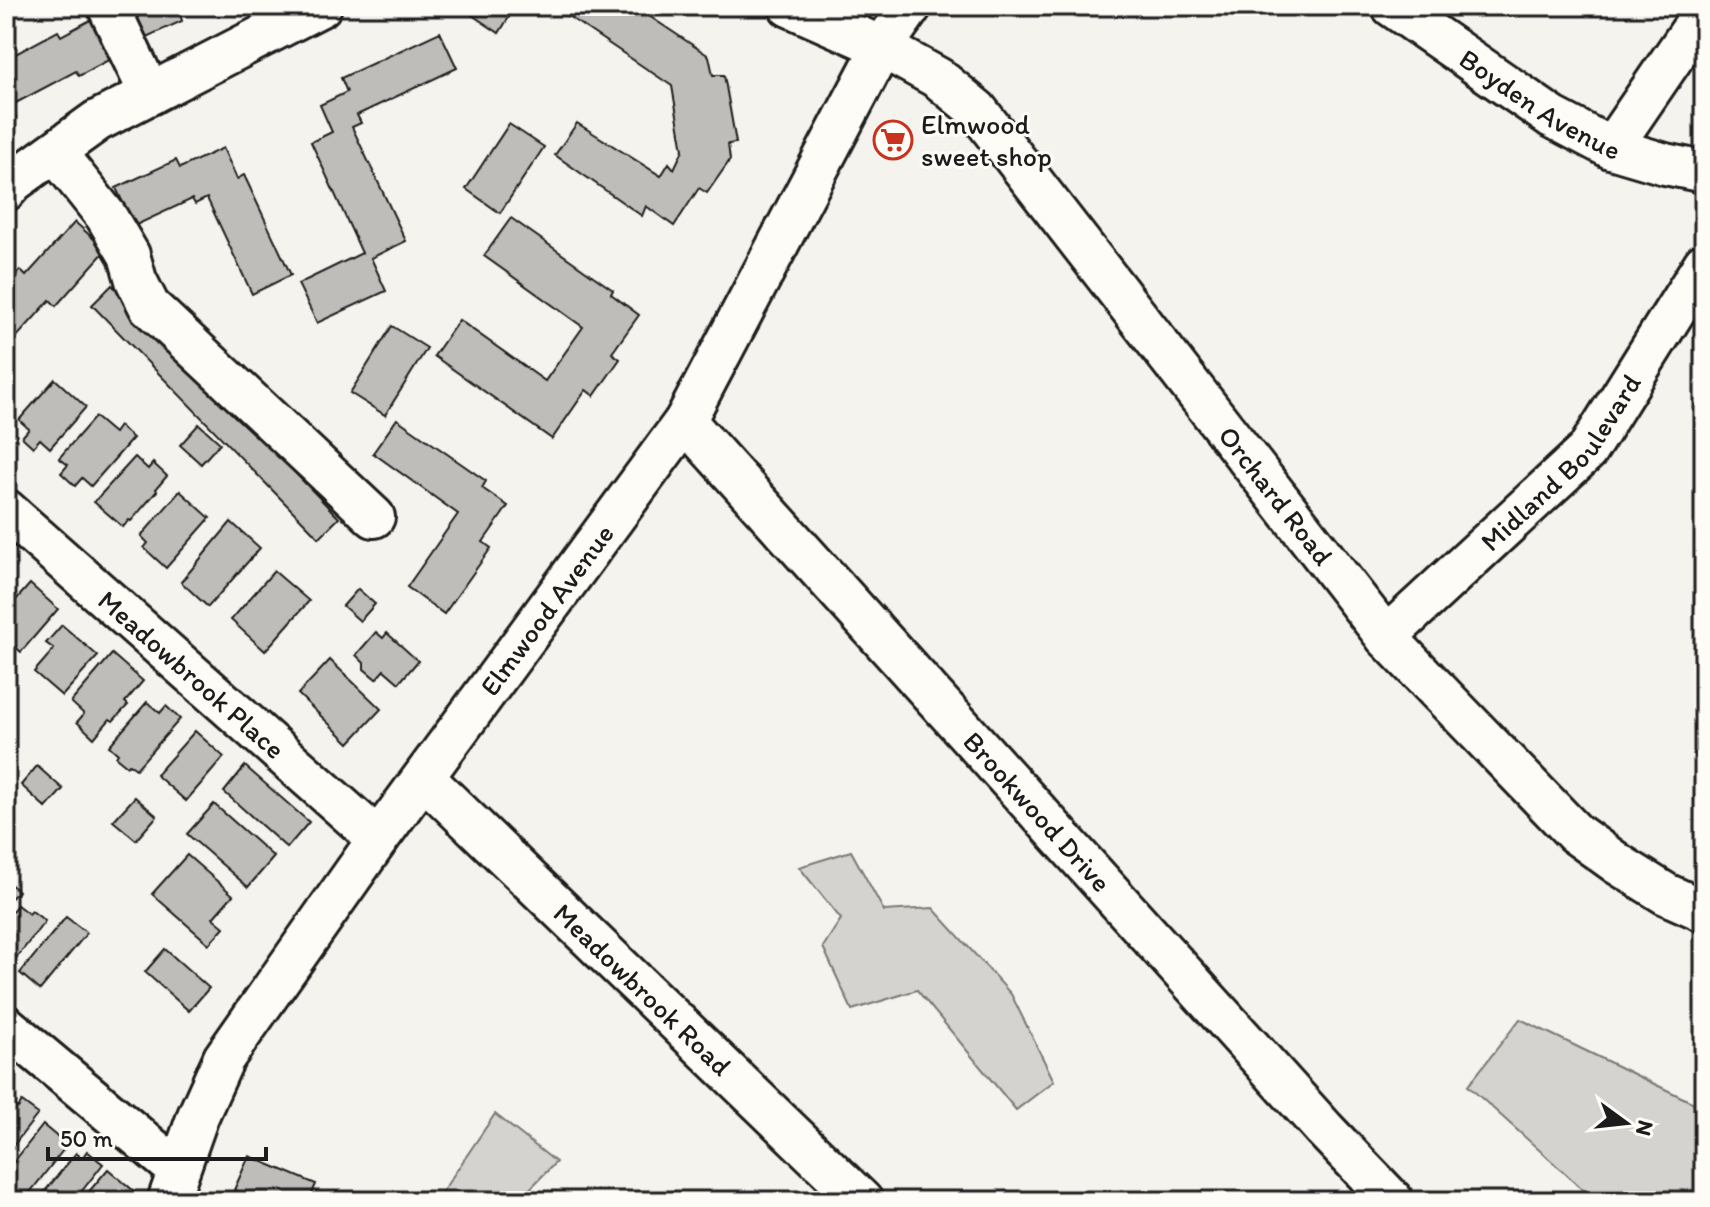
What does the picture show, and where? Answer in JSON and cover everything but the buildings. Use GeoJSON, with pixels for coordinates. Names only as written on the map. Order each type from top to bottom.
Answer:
{"type":"FeatureCollection","features":[{"type":"Feature","properties":{"kind":"street"},"geometry":{"type":"LineString","coordinates":[[108,6],[150,94]]}},
{"type":"Feature","properties":{"kind":"street"},"geometry":{"type":"LineString","coordinates":[[6,190],[97,121],[321,6]]}},
{"type":"Feature","properties":{"kind":"street"},"geometry":{"type":"LineString","coordinates":[[789,6],[882,47]]}},
{"type":"Feature","properties":{"kind":"street","name":"Elmwood Avenue"},"geometry":{"type":"LineString","coordinates":[[173,1185],[198,1116],[224,1058],[378,839],[685,421],[882,47],[911,6]]}},
{"type":"Feature","properties":{"kind":"street","name":"Boyden Avenue"},"geometry":{"type":"LineString","coordinates":[[1392,6],[1552,117],[1611,148],[1704,172]]}},
{"type":"Feature","properties":{"kind":"street"},"geometry":{"type":"LineString","coordinates":[[1611,148],[1704,12]]}},
{"type":"Feature","properties":{"kind":"street","name":"Orchard Road"},"geometry":{"type":"LineString","coordinates":[[882,47],[938,78],[977,110],[1386,637],[1575,833],[1666,894],[1701,904]]}},
{"type":"Feature","properties":{"kind":"street"},"geometry":{"type":"LineString","coordinates":[[55,152],[106,216],[129,255],[136,280],[149,306],[374,517]]}},
{"type":"Feature","properties":{"kind":"street","name":"Midland Boulevard"},"geometry":{"type":"LineString","coordinates":[[1386,637],[1587,451],[1704,264]]}},
{"type":"Feature","properties":{"kind":"street","name":"Brookwood Drive"},"geometry":{"type":"LineString","coordinates":[[685,421],[1313,1117],[1393,1201]]}},
{"type":"Feature","properties":{"kind":"street","name":"Meadowbrook Place"},"geometry":{"type":"LineString","coordinates":[[6,510],[378,839]]}},
{"type":"Feature","properties":{"kind":"street","name":"Meadowbrook Road"},"geometry":{"type":"LineString","coordinates":[[424,778],[862,1201]]}},
{"type":"Feature","properties":{"kind":"street"},"geometry":{"type":"LineString","coordinates":[[6,1026],[173,1185]]}},
{"type":"Feature","properties":{"kind":"shaded area"},"geometry":{"type":"Polygon","coordinates":[[[851,851],[884,911],[933,908],[1011,994],[1054,1081],[1016,1110],[917,990],[852,1010],[823,947],[841,919],[799,867],[851,851]]]}},
{"type":"Feature","properties":{"kind":"shaded area"},"geometry":{"type":"Polygon","coordinates":[[[1520,1019],[1704,1108],[1704,1201],[1596,1201],[1468,1086],[1520,1019]]]}},
{"type":"Feature","properties":{"kind":"shaded area"},"geometry":{"type":"Polygon","coordinates":[[[495,1114],[556,1162],[518,1201],[436,1201],[495,1114]]]}},
{"type":"Feature","properties":{"kind":"place","name":"Elmwood sweet shop"},"geometry":{"type":"Point","coordinates":[893,140]}}]}
